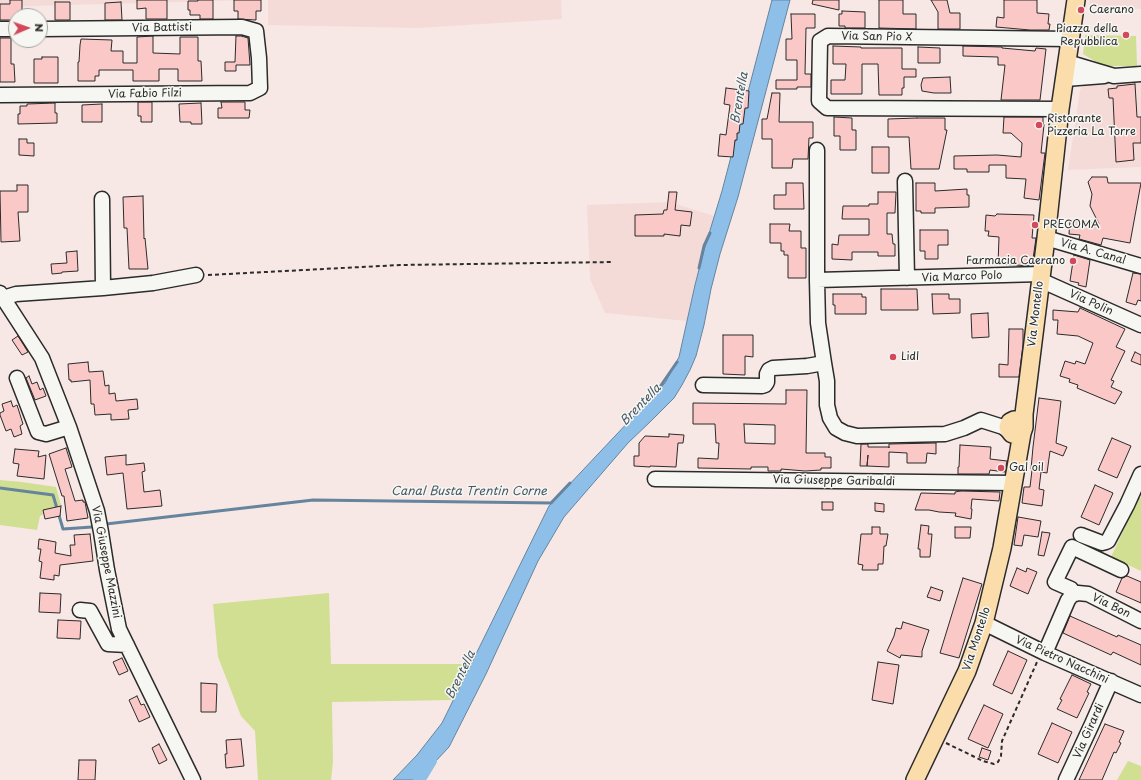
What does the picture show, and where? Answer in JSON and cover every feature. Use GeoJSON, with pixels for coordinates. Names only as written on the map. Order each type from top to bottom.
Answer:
{"type":"FeatureCollection","features":[{"type":"Feature","properties":{"kind":"main road","name":"Via Montello"},"geometry":{"type":"LineString","coordinates":[[915,780],[967,671],[984,623],[1002,548],[1014,484],[1017,428],[1041,277],[1060,109],[1076,0]]}},
{"type":"Feature","properties":{"kind":"street","name":"Via Battisti"},"geometry":{"type":"LineString","coordinates":[[48,29],[242,27],[256,31],[259,58]]}},
{"type":"Feature","properties":{"kind":"street","name":"Via San Pio X"},"geometry":{"type":"LineString","coordinates":[[1060,109],[827,108],[819,101],[820,41],[828,36],[1070,39]]}},
{"type":"Feature","properties":{"kind":"street","name":"Via Fabio Filzi"},"geometry":{"type":"LineString","coordinates":[[0,95],[250,93],[260,88],[259,58]]}},
{"type":"Feature","properties":{"kind":"street"},"geometry":{"type":"LineString","coordinates":[[1067,62],[1114,76]]}},
{"type":"Feature","properties":{"kind":"street"},"geometry":{"type":"LineString","coordinates":[[1065,79],[1141,74]]}},
{"type":"Feature","properties":{"kind":"street"},"geometry":{"type":"LineString","coordinates":[[818,150],[816,280],[818,323],[827,381],[827,405],[830,418],[836,428],[845,433],[857,436],[945,434],[982,420],[1017,428]]}},
{"type":"Feature","properties":{"kind":"street","name":"Via Marco Polo"},"geometry":{"type":"LineString","coordinates":[[905,181],[907,278]]}},
{"type":"Feature","properties":{"kind":"street"},"geometry":{"type":"LineString","coordinates":[[102,199],[103,288]]}},
{"type":"Feature","properties":{"kind":"street","name":"Via A. Canal"},"geometry":{"type":"LineString","coordinates":[[1046,238],[1141,266]]}},
{"type":"Feature","properties":{"kind":"street","name":"Via Giuseppe Mazzini"},"geometry":{"type":"LineString","coordinates":[[193,780],[120,629],[106,570],[97,511],[69,427],[42,358],[1,295],[153,283],[196,275]]}},
{"type":"Feature","properties":{"kind":"street","name":"Via Marco Polo"},"geometry":{"type":"LineString","coordinates":[[816,280],[1041,277]]}},
{"type":"Feature","properties":{"kind":"street","name":"Via Polin"},"geometry":{"type":"LineString","coordinates":[[1041,277],[1141,325]]}},
{"type":"Feature","properties":{"kind":"street"},"geometry":{"type":"LineString","coordinates":[[703,385],[762,386],[767,382],[767,374],[769,370],[773,368],[807,366],[824,363]]}},
{"type":"Feature","properties":{"kind":"street"},"geometry":{"type":"LineString","coordinates":[[17,378],[38,432],[46,434],[69,427]]}},
{"type":"Feature","properties":{"kind":"street"},"geometry":{"type":"LineString","coordinates":[[1081,535],[1102,542],[1108,541],[1141,474]]}},
{"type":"Feature","properties":{"kind":"street","name":"Via Giuseppe Garibaldi"},"geometry":{"type":"LineString","coordinates":[[655,479],[1014,484]]}},
{"type":"Feature","properties":{"kind":"street"},"geometry":{"type":"LineString","coordinates":[[1045,653],[1068,600],[1075,594],[1071,589],[1055,582],[1072,547],[1121,570]]}},
{"type":"Feature","properties":{"kind":"street","name":"Via Bon"},"geometry":{"type":"LineString","coordinates":[[1075,594],[1088,594],[1141,621]]}},
{"type":"Feature","properties":{"kind":"street"},"geometry":{"type":"LineString","coordinates":[[80,610],[90,611],[108,644],[127,645]]}},
{"type":"Feature","properties":{"kind":"street","name":"Via Pietro Nacchini"},"geometry":{"type":"LineString","coordinates":[[984,623],[1045,653],[1141,695]]}},
{"type":"Feature","properties":{"kind":"street","name":"Via Girardi"},"geometry":{"type":"LineString","coordinates":[[1066,780],[1111,681]]}},
{"type":"Feature","properties":{"kind":"path"},"geometry":{"type":"LineString","coordinates":[[196,275],[400,265],[613,262]]}},
{"type":"Feature","properties":{"kind":"shaded area"},"geometry":{"type":"Polygon","coordinates":[[[0,0],[247,0],[0,7],[0,0]]]}},
{"type":"Feature","properties":{"kind":"shaded area"},"geometry":{"type":"Polygon","coordinates":[[[268,0],[561,0],[562,19],[417,28],[268,25],[268,0]]]}},
{"type":"Feature","properties":{"kind":"shaded area"},"geometry":{"type":"Polygon","coordinates":[[[1090,0],[1141,0],[1141,9],[1089,6],[1090,0]]]}},
{"type":"Feature","properties":{"kind":"shaded area"},"geometry":{"type":"Polygon","coordinates":[[[1141,81],[1141,167],[1068,170],[1080,90],[1082,87],[1085,84],[1141,81]]]}},
{"type":"Feature","properties":{"kind":"shaded area"},"geometry":{"type":"Polygon","coordinates":[[[670,202],[714,216],[695,285],[687,321],[605,313],[590,279],[587,205],[670,202]]]}},
{"type":"Feature","properties":{"kind":"green space"},"geometry":{"type":"Polygon","coordinates":[[[1085,35],[1136,36],[1137,66],[1103,66],[1083,54],[1085,35]]]}},
{"type":"Feature","properties":{"kind":"green space"},"geometry":{"type":"Polygon","coordinates":[[[0,480],[56,487],[61,505],[40,516],[37,530],[0,525],[0,480]]]}},
{"type":"Feature","properties":{"kind":"green space"},"geometry":{"type":"Polygon","coordinates":[[[1139,497],[1141,498],[1141,571],[1111,557],[1139,497]]]}},
{"type":"Feature","properties":{"kind":"green space"},"geometry":{"type":"Polygon","coordinates":[[[329,593],[331,664],[471,664],[453,700],[332,702],[333,762],[331,780],[258,780],[255,731],[241,716],[218,657],[213,604],[329,593]]]}},
{"type":"Feature","properties":{"kind":"green space"},"geometry":{"type":"Polygon","coordinates":[[[1128,761],[1141,766],[1141,780],[1117,780],[1128,761]]]}},
{"type":"Feature","properties":{"kind":"water"},"geometry":{"type":"Polygon","coordinates":[[[772,0],[790,0],[738,197],[720,254],[696,356],[690,370],[674,398],[628,443],[564,517],[538,561],[486,674],[449,747],[418,780],[393,780],[417,755],[442,723],[549,506],[665,383],[679,357],[704,250],[722,191],[772,0]]]}},
{"type":"Feature","properties":{"kind":"building"},"geometry":{"type":"Polygon","coordinates":[[[10,0],[22,0],[22,8],[8,8],[8,20],[0,20],[0,4],[10,4],[10,0]]]}},
{"type":"Feature","properties":{"kind":"building"},"geometry":{"type":"Polygon","coordinates":[[[137,0],[167,0],[167,19],[146,19],[146,8],[137,9],[137,0]]]}},
{"type":"Feature","properties":{"kind":"building"},"geometry":{"type":"Polygon","coordinates":[[[213,0],[213,19],[200,19],[200,15],[190,15],[190,10],[188,10],[188,1],[213,0]]]}},
{"type":"Feature","properties":{"kind":"building"},"geometry":{"type":"Polygon","coordinates":[[[234,0],[261,0],[261,11],[256,11],[256,20],[238,19],[238,11],[234,11],[234,0]]]}},
{"type":"Feature","properties":{"kind":"building"},"geometry":{"type":"Polygon","coordinates":[[[813,0],[839,0],[839,10],[812,4],[813,0]]]}},
{"type":"Feature","properties":{"kind":"building"},"geometry":{"type":"Polygon","coordinates":[[[879,0],[903,0],[903,14],[916,14],[916,29],[879,28],[879,0]]]}},
{"type":"Feature","properties":{"kind":"building"},"geometry":{"type":"Polygon","coordinates":[[[931,0],[947,0],[950,13],[960,13],[960,29],[938,29],[938,12],[931,0]]]}},
{"type":"Feature","properties":{"kind":"building"},"geometry":{"type":"Polygon","coordinates":[[[1004,0],[1037,0],[1037,13],[1049,14],[1049,30],[996,27],[997,17],[1004,18],[1004,0]]]}},
{"type":"Feature","properties":{"kind":"building"},"geometry":{"type":"Polygon","coordinates":[[[55,2],[70,2],[70,20],[55,20],[55,2]]]}},
{"type":"Feature","properties":{"kind":"building"},"geometry":{"type":"Polygon","coordinates":[[[121,2],[122,20],[105,20],[105,3],[121,2]]]}},
{"type":"Feature","properties":{"kind":"building"},"geometry":{"type":"Polygon","coordinates":[[[842,11],[865,12],[865,28],[845,28],[845,26],[839,26],[839,14],[842,14],[842,11]]]}},
{"type":"Feature","properties":{"kind":"building"},"geometry":{"type":"Polygon","coordinates":[[[791,14],[815,14],[815,28],[806,28],[805,74],[811,74],[811,87],[776,89],[776,80],[797,80],[797,60],[786,60],[786,39],[792,39],[791,14]]]}},
{"type":"Feature","properties":{"kind":"building"},"geometry":{"type":"Polygon","coordinates":[[[153,36],[153,53],[180,54],[180,37],[198,37],[198,61],[201,61],[202,81],[178,81],[178,69],[159,69],[159,81],[133,81],[133,70],[99,70],[99,76],[95,76],[95,81],[78,81],[78,62],[81,39],[112,40],[111,51],[123,51],[123,63],[137,63],[137,37],[153,36]]]}},
{"type":"Feature","properties":{"kind":"building"},"geometry":{"type":"Polygon","coordinates":[[[236,36],[248,38],[250,65],[236,65],[236,71],[225,71],[225,62],[235,62],[236,36]]]}},
{"type":"Feature","properties":{"kind":"building"},"geometry":{"type":"Polygon","coordinates":[[[0,38],[8,38],[8,48],[11,48],[11,64],[14,64],[15,82],[0,82],[0,38]]]}},
{"type":"Feature","properties":{"kind":"building"},"geometry":{"type":"Polygon","coordinates":[[[833,46],[902,48],[902,69],[916,69],[916,77],[904,77],[904,88],[902,88],[902,95],[879,95],[878,64],[862,64],[862,94],[831,94],[831,80],[845,80],[846,64],[833,64],[833,46]]]}},
{"type":"Feature","properties":{"kind":"building"},"geometry":{"type":"Polygon","coordinates":[[[963,46],[1002,47],[1035,51],[1036,48],[1046,49],[1040,100],[1001,100],[1005,65],[998,65],[998,57],[963,56],[963,46]]]}},
{"type":"Feature","properties":{"kind":"building"},"geometry":{"type":"Polygon","coordinates":[[[918,47],[940,48],[940,63],[918,63],[918,47]]]}},
{"type":"Feature","properties":{"kind":"building"},"geometry":{"type":"Polygon","coordinates":[[[42,57],[58,57],[58,83],[34,83],[34,59],[42,59],[42,57]]]}},
{"type":"Feature","properties":{"kind":"building"},"geometry":{"type":"Polygon","coordinates":[[[950,77],[951,93],[922,91],[921,85],[923,78],[950,77]]]}},
{"type":"Feature","properties":{"kind":"building"},"geometry":{"type":"Polygon","coordinates":[[[1135,84],[1137,117],[1141,117],[1141,143],[1133,143],[1134,160],[1116,162],[1113,98],[1109,98],[1108,89],[1117,88],[1117,86],[1135,84]]]}},
{"type":"Feature","properties":{"kind":"building"},"geometry":{"type":"Polygon","coordinates":[[[726,88],[749,91],[748,108],[745,108],[743,124],[740,124],[739,133],[737,133],[733,157],[718,156],[720,134],[726,135],[730,105],[724,104],[726,88]]]}},
{"type":"Feature","properties":{"kind":"building"},"geometry":{"type":"Polygon","coordinates":[[[772,93],[780,93],[779,122],[813,122],[813,138],[809,138],[808,159],[793,159],[792,168],[772,168],[772,139],[762,139],[762,119],[767,119],[772,93]]]}},
{"type":"Feature","properties":{"kind":"building"},"geometry":{"type":"Polygon","coordinates":[[[138,102],[152,102],[152,122],[141,122],[141,116],[138,116],[138,102]]]}},
{"type":"Feature","properties":{"kind":"building"},"geometry":{"type":"Polygon","coordinates":[[[221,102],[245,102],[245,110],[250,110],[249,118],[218,118],[218,108],[222,108],[221,102]]]}},
{"type":"Feature","properties":{"kind":"building"},"geometry":{"type":"Polygon","coordinates":[[[55,103],[57,123],[18,124],[20,106],[27,106],[27,104],[55,103]]]}},
{"type":"Feature","properties":{"kind":"building"},"geometry":{"type":"Polygon","coordinates":[[[201,103],[202,124],[180,122],[179,104],[201,103]]]}},
{"type":"Feature","properties":{"kind":"building"},"geometry":{"type":"Polygon","coordinates":[[[102,104],[102,122],[82,122],[82,105],[102,104]]]}},
{"type":"Feature","properties":{"kind":"building"},"geometry":{"type":"Polygon","coordinates":[[[834,117],[852,118],[852,130],[856,130],[856,150],[840,150],[840,136],[834,136],[834,117]]]}},
{"type":"Feature","properties":{"kind":"building"},"geometry":{"type":"Polygon","coordinates":[[[1004,117],[1043,117],[1044,125],[1041,153],[1045,153],[1039,200],[1024,198],[1026,179],[1006,178],[1006,165],[989,165],[989,172],[967,172],[967,169],[954,169],[954,156],[997,155],[1021,157],[1022,143],[1011,133],[1003,133],[1004,117]]]}},
{"type":"Feature","properties":{"kind":"building"},"geometry":{"type":"Polygon","coordinates":[[[945,118],[945,130],[947,130],[939,169],[911,169],[909,137],[888,137],[888,119],[945,118]]]}},
{"type":"Feature","properties":{"kind":"building"},"geometry":{"type":"Polygon","coordinates":[[[19,139],[27,139],[27,143],[34,143],[34,156],[19,155],[19,139]]]}},
{"type":"Feature","properties":{"kind":"building"},"geometry":{"type":"Polygon","coordinates":[[[872,147],[889,147],[889,173],[872,173],[872,147]]]}},
{"type":"Feature","properties":{"kind":"building"},"geometry":{"type":"Polygon","coordinates":[[[1092,177],[1107,177],[1108,183],[1141,183],[1130,243],[1103,238],[1101,245],[1079,239],[1080,235],[1069,234],[1070,220],[1099,224],[1090,206],[1092,194],[1088,182],[1092,177]]]}},
{"type":"Feature","properties":{"kind":"building"},"geometry":{"type":"Polygon","coordinates":[[[786,183],[803,183],[804,209],[774,209],[774,195],[786,195],[786,183]]]}},
{"type":"Feature","properties":{"kind":"building"},"geometry":{"type":"Polygon","coordinates":[[[916,183],[935,183],[935,191],[967,189],[967,195],[969,195],[969,207],[935,208],[935,213],[921,213],[921,211],[916,211],[916,183]]]}},
{"type":"Feature","properties":{"kind":"building"},"geometry":{"type":"Polygon","coordinates":[[[17,185],[28,185],[28,212],[18,212],[20,241],[1,242],[0,191],[17,191],[17,185]]]}},
{"type":"Feature","properties":{"kind":"building"},"geometry":{"type":"Polygon","coordinates":[[[669,192],[677,192],[675,210],[692,212],[690,226],[681,225],[680,236],[664,234],[664,236],[635,236],[635,215],[663,214],[664,210],[667,210],[669,192]]]}},
{"type":"Feature","properties":{"kind":"building"},"geometry":{"type":"Polygon","coordinates":[[[878,192],[896,192],[895,213],[887,213],[887,234],[892,234],[893,244],[895,244],[895,256],[878,256],[878,252],[852,252],[852,260],[832,259],[832,244],[838,245],[839,235],[869,235],[869,219],[842,219],[843,206],[869,206],[869,204],[878,204],[878,192]]]}},
{"type":"Feature","properties":{"kind":"building"},"geometry":{"type":"Polygon","coordinates":[[[143,196],[144,239],[145,238],[148,269],[129,269],[127,228],[124,228],[123,197],[143,196]]]}},
{"type":"Feature","properties":{"kind":"building"},"geometry":{"type":"Polygon","coordinates":[[[997,214],[1034,215],[1032,238],[1036,238],[1032,266],[998,264],[999,237],[988,236],[989,231],[985,231],[986,215],[995,216],[997,214]]]}},
{"type":"Feature","properties":{"kind":"building"},"geometry":{"type":"Polygon","coordinates":[[[770,224],[790,224],[789,231],[801,231],[801,248],[806,248],[806,278],[788,278],[788,255],[784,255],[784,251],[781,251],[781,243],[770,243],[770,224]]]}},
{"type":"Feature","properties":{"kind":"building"},"geometry":{"type":"Polygon","coordinates":[[[920,230],[948,230],[948,245],[938,245],[938,259],[925,259],[925,251],[920,251],[920,230]]]}},
{"type":"Feature","properties":{"kind":"building"},"geometry":{"type":"Polygon","coordinates":[[[77,251],[78,271],[52,274],[51,264],[67,263],[66,252],[77,251]]]}},
{"type":"Feature","properties":{"kind":"building"},"geometry":{"type":"Polygon","coordinates":[[[1074,255],[1090,260],[1086,287],[1078,285],[1079,283],[1070,281],[1074,255]]]}},
{"type":"Feature","properties":{"kind":"building"},"geometry":{"type":"Polygon","coordinates":[[[1133,273],[1141,274],[1141,301],[1138,300],[1136,305],[1126,302],[1133,273]]]}},
{"type":"Feature","properties":{"kind":"building"},"geometry":{"type":"Polygon","coordinates":[[[881,289],[917,289],[918,310],[881,310],[881,289]]]}},
{"type":"Feature","properties":{"kind":"building"},"geometry":{"type":"Polygon","coordinates":[[[833,294],[862,294],[862,297],[866,297],[866,314],[835,314],[833,294]]]}},
{"type":"Feature","properties":{"kind":"building"},"geometry":{"type":"Polygon","coordinates":[[[932,294],[949,294],[949,299],[960,299],[960,313],[933,314],[932,294]]]}},
{"type":"Feature","properties":{"kind":"building"},"geometry":{"type":"Polygon","coordinates":[[[1080,308],[1125,329],[1116,347],[1125,351],[1111,380],[1114,381],[1111,387],[1122,392],[1115,404],[1077,388],[1078,385],[1069,382],[1070,379],[1060,376],[1065,361],[1075,364],[1076,361],[1085,364],[1093,343],[1078,336],[1057,334],[1058,320],[1053,320],[1053,310],[1078,312],[1080,308]]]}},
{"type":"Feature","properties":{"kind":"building"},"geometry":{"type":"Polygon","coordinates":[[[988,313],[989,337],[972,338],[971,314],[988,313]]]}},
{"type":"Feature","properties":{"kind":"building"},"geometry":{"type":"Polygon","coordinates":[[[1009,329],[1023,329],[1023,345],[1019,377],[999,377],[999,364],[1008,365],[1009,329]]]}},
{"type":"Feature","properties":{"kind":"building"},"geometry":{"type":"Polygon","coordinates":[[[723,335],[753,335],[753,357],[745,356],[745,375],[723,374],[723,335]]]}},
{"type":"Feature","properties":{"kind":"building"},"geometry":{"type":"Polygon","coordinates":[[[18,336],[28,352],[22,355],[12,340],[18,336]]]}},
{"type":"Feature","properties":{"kind":"building"},"geometry":{"type":"Polygon","coordinates":[[[1135,352],[1141,355],[1141,365],[1131,361],[1135,352]]]}},
{"type":"Feature","properties":{"kind":"building"},"geometry":{"type":"Polygon","coordinates":[[[88,362],[89,372],[103,371],[105,386],[109,385],[109,394],[115,393],[116,401],[137,399],[138,409],[128,410],[129,419],[111,420],[111,414],[95,415],[94,404],[91,404],[90,380],[71,382],[71,380],[69,380],[68,364],[88,362]]]}},
{"type":"Feature","properties":{"kind":"building"},"geometry":{"type":"Polygon","coordinates":[[[29,376],[32,384],[37,382],[40,390],[43,388],[46,396],[35,400],[26,378],[29,376]]]}},
{"type":"Feature","properties":{"kind":"building"},"geometry":{"type":"Polygon","coordinates":[[[786,390],[807,390],[806,453],[825,453],[825,457],[831,457],[831,468],[805,471],[781,469],[781,471],[768,471],[768,467],[751,467],[751,469],[698,468],[698,458],[718,459],[719,443],[716,443],[715,424],[693,424],[693,403],[786,404],[786,390]],[[744,424],[745,443],[775,444],[775,425],[744,424]]]}},
{"type":"Feature","properties":{"kind":"building"},"geometry":{"type":"Polygon","coordinates":[[[1039,398],[1061,401],[1056,443],[1067,447],[1063,456],[1050,451],[1047,473],[1041,472],[1039,489],[1044,490],[1042,506],[1022,503],[1024,487],[1030,487],[1039,398]]]}},
{"type":"Feature","properties":{"kind":"building"},"geometry":{"type":"Polygon","coordinates":[[[11,401],[13,407],[17,405],[23,424],[20,426],[22,434],[14,437],[11,429],[6,431],[0,415],[0,413],[4,411],[2,404],[11,401]]]}},
{"type":"Feature","properties":{"kind":"building"},"geometry":{"type":"Polygon","coordinates":[[[669,434],[684,435],[683,443],[678,443],[676,467],[634,466],[634,456],[639,456],[639,443],[645,436],[669,437],[669,434]]]}},
{"type":"Feature","properties":{"kind":"building"},"geometry":{"type":"Polygon","coordinates":[[[1112,438],[1131,446],[1117,478],[1098,470],[1112,438]]]}},
{"type":"Feature","properties":{"kind":"building"},"geometry":{"type":"Polygon","coordinates":[[[936,443],[936,454],[927,453],[926,463],[907,463],[907,453],[889,452],[889,467],[860,466],[861,444],[868,444],[868,447],[889,447],[889,444],[936,443]]]}},
{"type":"Feature","properties":{"kind":"building"},"geometry":{"type":"Polygon","coordinates":[[[960,445],[991,447],[990,459],[1007,461],[1005,472],[990,470],[989,474],[958,474],[960,445]]]}},
{"type":"Feature","properties":{"kind":"building"},"geometry":{"type":"Polygon","coordinates":[[[66,448],[72,467],[65,469],[75,501],[83,500],[83,502],[85,502],[88,518],[67,521],[64,496],[62,496],[49,454],[66,448]]]}},
{"type":"Feature","properties":{"kind":"building"},"geometry":{"type":"Polygon","coordinates":[[[15,449],[39,451],[38,457],[46,455],[44,479],[17,476],[19,464],[13,463],[15,449]]]}},
{"type":"Feature","properties":{"kind":"building"},"geometry":{"type":"Polygon","coordinates":[[[126,455],[126,465],[144,463],[145,471],[142,472],[144,492],[160,490],[162,506],[127,509],[123,473],[107,475],[105,457],[126,455]]]}},
{"type":"Feature","properties":{"kind":"building"},"geometry":{"type":"Polygon","coordinates":[[[1095,485],[1113,493],[1099,525],[1081,517],[1095,485]]]}},
{"type":"Feature","properties":{"kind":"building"},"geometry":{"type":"Polygon","coordinates":[[[955,492],[1000,492],[999,501],[972,499],[971,519],[955,516],[956,513],[915,510],[921,493],[955,494],[955,492]]]}},
{"type":"Feature","properties":{"kind":"building"},"geometry":{"type":"Polygon","coordinates":[[[822,502],[833,502],[833,510],[822,510],[822,502]]]}},
{"type":"Feature","properties":{"kind":"building"},"geometry":{"type":"Polygon","coordinates":[[[875,503],[884,504],[884,512],[875,511],[875,503]]]}},
{"type":"Feature","properties":{"kind":"building"},"geometry":{"type":"Polygon","coordinates":[[[61,506],[60,516],[45,519],[43,510],[61,506]]]}},
{"type":"Feature","properties":{"kind":"building"},"geometry":{"type":"Polygon","coordinates":[[[1018,517],[1041,521],[1038,537],[1024,535],[1022,546],[1014,545],[1018,517]]]}},
{"type":"Feature","properties":{"kind":"building"},"geometry":{"type":"Polygon","coordinates":[[[921,525],[929,526],[928,534],[932,534],[930,557],[920,557],[920,549],[918,549],[921,525]]]}},
{"type":"Feature","properties":{"kind":"building"},"geometry":{"type":"Polygon","coordinates":[[[872,527],[880,527],[880,534],[888,534],[886,546],[884,546],[883,564],[878,564],[878,570],[862,570],[863,565],[858,564],[861,534],[872,534],[872,527]]]}},
{"type":"Feature","properties":{"kind":"building"},"geometry":{"type":"Polygon","coordinates":[[[955,527],[971,527],[970,538],[955,538],[955,527]]]}},
{"type":"Feature","properties":{"kind":"building"},"geometry":{"type":"Polygon","coordinates":[[[1042,532],[1050,533],[1044,556],[1038,555],[1042,532]]]}},
{"type":"Feature","properties":{"kind":"building"},"geometry":{"type":"Polygon","coordinates":[[[90,534],[93,561],[60,565],[59,576],[54,575],[54,580],[40,578],[42,562],[39,561],[41,549],[38,549],[39,539],[56,542],[55,553],[71,556],[70,545],[75,545],[74,535],[90,534]]]}},
{"type":"Feature","properties":{"kind":"building"},"geometry":{"type":"Polygon","coordinates":[[[1017,568],[1026,572],[1027,568],[1037,572],[1028,594],[1010,586],[1017,568]]]}},
{"type":"Feature","properties":{"kind":"building"},"geometry":{"type":"Polygon","coordinates":[[[1127,576],[1141,582],[1141,603],[1116,592],[1122,578],[1127,576]]]}},
{"type":"Feature","properties":{"kind":"building"},"geometry":{"type":"Polygon","coordinates":[[[963,578],[982,584],[959,658],[940,653],[963,578]]]}},
{"type":"Feature","properties":{"kind":"building"},"geometry":{"type":"Polygon","coordinates":[[[931,587],[943,591],[940,601],[927,597],[931,587]]]}},
{"type":"Feature","properties":{"kind":"building"},"geometry":{"type":"Polygon","coordinates":[[[40,593],[61,594],[60,613],[39,612],[40,593]]]}},
{"type":"Feature","properties":{"kind":"building"},"geometry":{"type":"Polygon","coordinates":[[[1070,616],[1117,637],[1118,635],[1141,645],[1141,665],[1113,652],[1111,655],[1063,633],[1070,616]]]}},
{"type":"Feature","properties":{"kind":"building"},"geometry":{"type":"Polygon","coordinates":[[[58,620],[81,621],[80,639],[57,638],[58,620]]]}},
{"type":"Feature","properties":{"kind":"building"},"geometry":{"type":"Polygon","coordinates":[[[903,622],[929,630],[922,651],[922,657],[901,655],[900,658],[887,651],[896,628],[901,629],[903,622]]]}},
{"type":"Feature","properties":{"kind":"building"},"geometry":{"type":"Polygon","coordinates":[[[1008,651],[1027,660],[1012,694],[993,685],[1008,651]]]}},
{"type":"Feature","properties":{"kind":"building"},"geometry":{"type":"Polygon","coordinates":[[[122,658],[128,671],[119,675],[113,662],[122,658]]]}},
{"type":"Feature","properties":{"kind":"building"},"geometry":{"type":"Polygon","coordinates":[[[878,662],[899,665],[893,704],[872,700],[878,662]]]}},
{"type":"Feature","properties":{"kind":"building"},"geometry":{"type":"Polygon","coordinates":[[[1072,675],[1091,684],[1087,692],[1089,693],[1077,718],[1057,709],[1062,700],[1060,699],[1072,675]]]}},
{"type":"Feature","properties":{"kind":"building"},"geometry":{"type":"Polygon","coordinates":[[[201,683],[217,684],[216,712],[201,712],[201,683]]]}},
{"type":"Feature","properties":{"kind":"building"},"geometry":{"type":"Polygon","coordinates":[[[137,696],[141,705],[144,704],[150,717],[139,722],[129,700],[137,696]]]}},
{"type":"Feature","properties":{"kind":"building"},"geometry":{"type":"Polygon","coordinates":[[[984,705],[1003,714],[988,748],[968,739],[984,705]]]}},
{"type":"Feature","properties":{"kind":"building"},"geometry":{"type":"Polygon","coordinates":[[[1052,723],[1072,732],[1058,763],[1038,754],[1052,723]]]}},
{"type":"Feature","properties":{"kind":"building"},"geometry":{"type":"Polygon","coordinates":[[[1105,724],[1124,731],[1119,742],[1121,743],[1116,753],[1114,752],[1102,780],[1079,780],[1105,724]]]}},
{"type":"Feature","properties":{"kind":"building"},"geometry":{"type":"Polygon","coordinates":[[[241,739],[244,766],[226,768],[226,740],[241,739]]]}},
{"type":"Feature","properties":{"kind":"building"},"geometry":{"type":"Polygon","coordinates":[[[159,744],[167,760],[159,764],[152,748],[159,744]]]}},
{"type":"Feature","properties":{"kind":"building"},"geometry":{"type":"Polygon","coordinates":[[[982,748],[991,751],[988,760],[979,757],[982,748]]]}},
{"type":"Feature","properties":{"kind":"building"},"geometry":{"type":"Polygon","coordinates":[[[79,760],[96,760],[95,780],[78,780],[79,760]]]}},
{"type":"Feature","properties":{"kind":"waterway","name":"Canal Busta Trentin Corne"},"geometry":{"type":"LineString","coordinates":[[699,268],[704,246],[710,233]]}},
{"type":"Feature","properties":{"kind":"waterway","name":"Canal Busta Trentin Corne"},"geometry":{"type":"LineString","coordinates":[[653,397],[677,362]]}},
{"type":"Feature","properties":{"kind":"waterway","name":"Canal Busta Trentin Corne"},"geometry":{"type":"LineString","coordinates":[[106,524],[313,500],[551,503],[570,483]]}},
{"type":"Feature","properties":{"kind":"waterway","name":"Canal Busta Trentin Corne"},"geometry":{"type":"LineString","coordinates":[[0,488],[53,495],[63,529],[92,527]]}},
{"type":"Feature","properties":{"kind":"waterway","name":"Brentella"},"geometry":{"type":"LineString","coordinates":[[418,780],[423,776],[432,761]]}},
{"type":"Feature","properties":{"kind":"place","name":"Caerano"},"geometry":{"type":"Point","coordinates":[1081,10]}},
{"type":"Feature","properties":{"kind":"place","name":"Piazza della Repubblica"},"geometry":{"type":"Point","coordinates":[1126,35]}},
{"type":"Feature","properties":{"kind":"place","name":"Ristorante Pizzeria La Torre"},"geometry":{"type":"Point","coordinates":[1039,125]}},
{"type":"Feature","properties":{"kind":"place","name":"PRECOMA"},"geometry":{"type":"Point","coordinates":[1035,225]}},
{"type":"Feature","properties":{"kind":"place","name":"Farmacia Caerano"},"geometry":{"type":"Point","coordinates":[1073,261]}},
{"type":"Feature","properties":{"kind":"place","name":"Lidl"},"geometry":{"type":"Point","coordinates":[893,357]}},
{"type":"Feature","properties":{"kind":"place","name":"Gal oil"},"geometry":{"type":"Point","coordinates":[1001,468]}}]}
